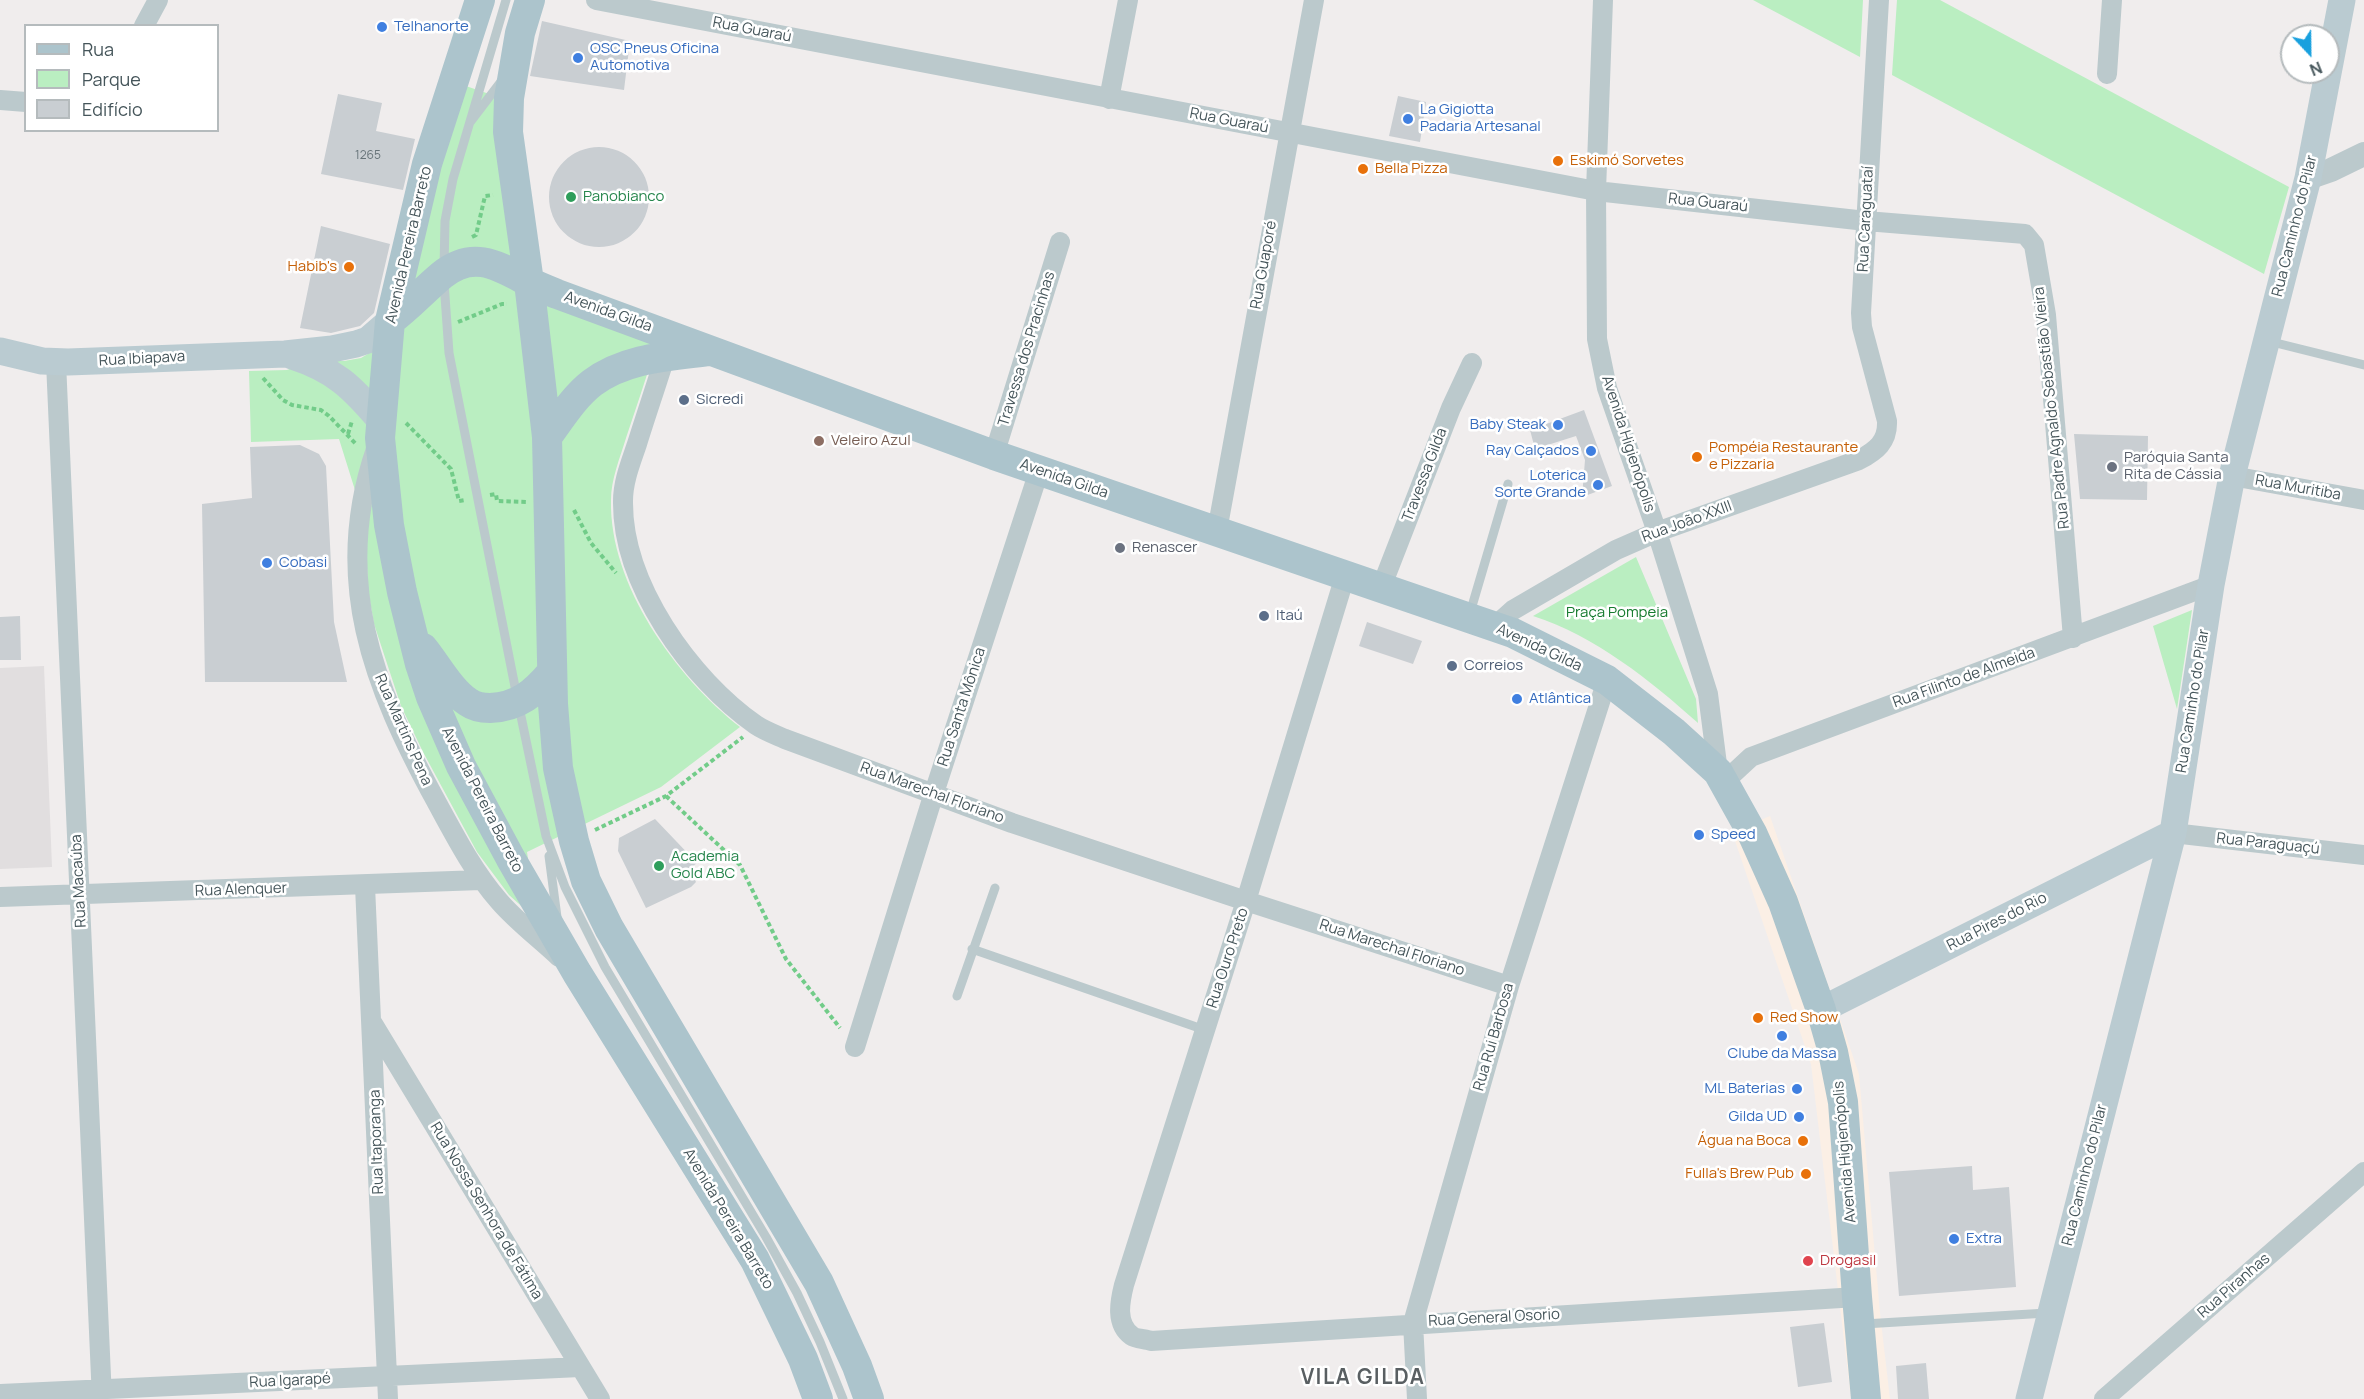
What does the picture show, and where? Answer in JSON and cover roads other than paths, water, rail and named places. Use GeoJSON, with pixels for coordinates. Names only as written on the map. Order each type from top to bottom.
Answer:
{"type":"FeatureCollection","features":[{"type":"Feature","properties":{"kind":"main road","name":"Avenida Pereira Barreto"},"geometry":{"type":"LineString","coordinates":[[480,0],[427,164],[390,321],[379,430],[395,563],[412,634],[431,697],[451,745],[506,849],[560,944],[754,1260],[803,1359],[818,1399]]}},
{"type":"Feature","properties":{"kind":"main road"},"geometry":{"type":"LineString","coordinates":[[530,0],[520,33],[508,98],[507,132],[529,282],[547,437],[552,672],[560,838],[586,881],[609,928],[819,1283],[857,1366],[869,1399]]}},
{"type":"Feature","properties":{"kind":"main road","name":"Rua Caminho do Pilar"},"geometry":{"type":"LineString","coordinates":[[2030,1398],[2173,833],[2211,585],[2232,476],[2308,178],[2342,0]]}},
{"type":"Feature","properties":{"kind":"main road","name":"Avenida Gilda"},"geometry":{"type":"LineString","coordinates":[[390,321],[405,310],[443,262],[456,266],[466,262],[488,262],[529,282],[994,455],[1513,633],[1607,680],[1674,732],[1721,777]]}},
{"type":"Feature","properties":{"kind":"main road","name":"Rua Ibiapava"},"geometry":{"type":"LineString","coordinates":[[0,351],[29,359],[56,362],[285,354],[356,344],[374,335],[390,321]]}},
{"type":"Feature","properties":{"kind":"main road"},"geometry":{"type":"LineString","coordinates":[[547,437],[573,402],[592,383],[612,371],[634,363],[715,351]]}},
{"type":"Feature","properties":{"kind":"main road","name":"Rua Ibiapava"},"geometry":{"type":"LineString","coordinates":[[285,354],[326,369],[342,380],[379,430]]}},
{"type":"Feature","properties":{"kind":"main road"},"geometry":{"type":"LineString","coordinates":[[412,634],[456,691],[468,702],[480,708],[502,707],[518,702],[535,692],[552,672]]}},
{"type":"Feature","properties":{"kind":"main road","name":"Avenida Higienópolis"},"geometry":{"type":"LineString","coordinates":[[1721,777],[1752,833],[1783,902],[1821,1010],[1833,1052],[1843,1102],[1866,1399]]}},
{"type":"Feature","properties":{"kind":"main road","name":"Rua Pires do Rio"},"geometry":{"type":"LineString","coordinates":[[1821,1010],[2173,833]]}},
{"type":"Feature","properties":{"kind":"street"},"geometry":{"type":"LineString","coordinates":[[145,24],[158,0]]}},
{"type":"Feature","properties":{"kind":"street","name":"Rua Guaraú"},"geometry":{"type":"LineString","coordinates":[[596,0],[1596,190],[1866,221]]}},
{"type":"Feature","properties":{"kind":"street"},"geometry":{"type":"LineString","coordinates":[[1109,99],[1128,0]]}},
{"type":"Feature","properties":{"kind":"street","name":"Rua Guaporé"},"geometry":{"type":"LineString","coordinates":[[1216,531],[1314,0]]}},
{"type":"Feature","properties":{"kind":"street","name":"Avenida Higienópolis"},"geometry":{"type":"LineString","coordinates":[[1604,0],[1596,190],[1597,339],[1607,388],[1657,532],[1708,694],[1721,777]]}},
{"type":"Feature","properties":{"kind":"street","name":"Rua Caraguataí"},"geometry":{"type":"LineString","coordinates":[[1879,0],[1862,327],[1884,405],[1887,435]]}},
{"type":"Feature","properties":{"kind":"street"},"geometry":{"type":"LineString","coordinates":[[2107,74],[2112,0]]}},
{"type":"Feature","properties":{"kind":"street"},"geometry":{"type":"LineString","coordinates":[[0,100],[24,102]]}},
{"type":"Feature","properties":{"kind":"street"},"geometry":{"type":"LineString","coordinates":[[2308,178],[2364,154]]}},
{"type":"Feature","properties":{"kind":"street","name":"Rua Padre Agnaldo Sebastião Vieira"},"geometry":{"type":"LineString","coordinates":[[1866,221],[2025,234],[2031,239],[2046,315],[2073,638]]}},
{"type":"Feature","properties":{"kind":"street","name":"Travessa dos Pracinhas"},"geometry":{"type":"LineString","coordinates":[[994,455],[1060,242]]}},
{"type":"Feature","properties":{"kind":"street","name":"Rua Marechal Floriano"},"geometry":{"type":"LineString","coordinates":[[665,357],[627,475],[622,500],[624,525],[641,583],[662,623],[695,670],[725,700],[758,726],[785,739],[1012,823],[1509,986]]}},
{"type":"Feature","properties":{"kind":"street","name":"Rua Macaúba"},"geometry":{"type":"LineString","coordinates":[[56,362],[102,1394]]}},
{"type":"Feature","properties":{"kind":"street","name":"Travessa Gilda"},"geometry":{"type":"LineString","coordinates":[[1381,588],[1451,408],[1472,363]]}},
{"type":"Feature","properties":{"kind":"street","name":"Rua Martins Pena"},"geometry":{"type":"LineString","coordinates":[[379,430],[362,502],[357,551],[359,604],[365,632],[390,707],[412,757],[481,880],[500,903],[577,972]]}},
{"type":"Feature","properties":{"kind":"street","name":"Rua João XXIII"},"geometry":{"type":"LineString","coordinates":[[1481,623],[1513,610],[1616,549],[1657,532],[1859,460],[1876,450],[1887,435]]}},
{"type":"Feature","properties":{"kind":"street","name":"Rua Santa Mônica"},"geometry":{"type":"LineString","coordinates":[[855,1047],[934,793],[1040,471]]}},
{"type":"Feature","properties":{"kind":"street","name":"Rua Muritiba"},"geometry":{"type":"LineString","coordinates":[[2232,476],[2364,500]]}},
{"type":"Feature","properties":{"kind":"street","name":"Rua Ouro Preto"},"geometry":{"type":"LineString","coordinates":[[1132,1336],[1121,1322],[1119,1302],[1246,901],[1345,576]]}},
{"type":"Feature","properties":{"kind":"street","name":"Rua Filinto de Almeida"},"geometry":{"type":"LineString","coordinates":[[1721,777],[1751,757],[2211,585]]}},
{"type":"Feature","properties":{"kind":"street","name":"Rua Rui Barbosa"},"geometry":{"type":"LineString","coordinates":[[1417,1399],[1413,1323],[1509,986],[1607,680]]}},
{"type":"Feature","properties":{"kind":"street","name":"Rua Paraguaçú"},"geometry":{"type":"LineString","coordinates":[[2173,833],[2364,855]]}},
{"type":"Feature","properties":{"kind":"street","name":"Rua Alenquer"},"geometry":{"type":"LineString","coordinates":[[0,897],[365,886],[481,880]]}},
{"type":"Feature","properties":{"kind":"street","name":"Rua Itaporanga"},"geometry":{"type":"LineString","coordinates":[[365,886],[388,1399]]}},
{"type":"Feature","properties":{"kind":"street","name":"Rua Nossa Senhora de Fátima"},"geometry":{"type":"LineString","coordinates":[[372,1022],[600,1399]]}},
{"type":"Feature","properties":{"kind":"street","name":"Rua Piranhas"},"geometry":{"type":"LineString","coordinates":[[2104,1399],[2364,1172]]}},
{"type":"Feature","properties":{"kind":"street","name":"Rua General Osorio"},"geometry":{"type":"LineString","coordinates":[[1132,1336],[1151,1341],[1413,1323],[1858,1311]]}},
{"type":"Feature","properties":{"kind":"street","name":"Rua Igarapé"},"geometry":{"type":"LineString","coordinates":[[0,1394],[102,1394],[387,1376],[580,1368]]}},
{"type":"Feature","properties":{"kind":"lane"},"geometry":{"type":"LineString","coordinates":[[506,0],[451,190],[445,221],[443,262],[449,353],[518,702],[560,838],[565,887],[583,927],[771,1246],[820,1342],[843,1399]]}},
{"type":"Feature","properties":{"kind":"lane"},"geometry":{"type":"LineString","coordinates":[[468,125],[515,64]]}},
{"type":"Feature","properties":{"kind":"lane"},"geometry":{"type":"LineString","coordinates":[[2267,340],[2364,365]]}},
{"type":"Feature","properties":{"kind":"lane"},"geometry":{"type":"LineString","coordinates":[[1481,623],[1508,484]]}},
{"type":"Feature","properties":{"kind":"lane"},"geometry":{"type":"LineString","coordinates":[[560,838],[560,944]]}},
{"type":"Feature","properties":{"kind":"lane"},"geometry":{"type":"LineString","coordinates":[[957,996],[995,888]]}},
{"type":"Feature","properties":{"kind":"lane"},"geometry":{"type":"LineString","coordinates":[[972,949],[1205,1030]]}},
{"type":"Feature","properties":{"kind":"lane"},"geometry":{"type":"LineString","coordinates":[[1858,1311],[2050,1313]]}},
{"type":"Feature","properties":{"kind":"place","name":"Telhanorte"},"geometry":{"type":"Point","coordinates":[382,27]}},
{"type":"Feature","properties":{"kind":"place","name":"OSC Pneus Oficina Automotiva"},"geometry":{"type":"Point","coordinates":[578,58]}},
{"type":"Feature","properties":{"kind":"place","name":"La Gigiotta Padaria Artesanal"},"geometry":{"type":"Point","coordinates":[1408,119]}},
{"type":"Feature","properties":{"kind":"place","name":"Eskimó Sorvetes"},"geometry":{"type":"Point","coordinates":[1558,161]}},
{"type":"Feature","properties":{"kind":"place","name":"Bella Pizza"},"geometry":{"type":"Point","coordinates":[1363,169]}},
{"type":"Feature","properties":{"kind":"place","name":"Panobianco"},"geometry":{"type":"Point","coordinates":[571,197]}},
{"type":"Feature","properties":{"kind":"place","name":"Habib's"},"geometry":{"type":"Point","coordinates":[349,267]}},
{"type":"Feature","properties":{"kind":"place","name":"Sicredi"},"geometry":{"type":"Point","coordinates":[684,400]}},
{"type":"Feature","properties":{"kind":"place","name":"Baby Steak"},"geometry":{"type":"Point","coordinates":[1558,425]}},
{"type":"Feature","properties":{"kind":"place","name":"Veleiro Azul"},"geometry":{"type":"Point","coordinates":[819,441]}},
{"type":"Feature","properties":{"kind":"place","name":"Ray Calçados"},"geometry":{"type":"Point","coordinates":[1591,451]}},
{"type":"Feature","properties":{"kind":"place","name":"Pompéia Restaurante e Pizzaria"},"geometry":{"type":"Point","coordinates":[1697,457]}},
{"type":"Feature","properties":{"kind":"place","name":"Paróquia Santa Rita de Cássia"},"geometry":{"type":"Point","coordinates":[2112,467]}},
{"type":"Feature","properties":{"kind":"place","name":"Loterica Sorte Grande"},"geometry":{"type":"Point","coordinates":[1598,485]}},
{"type":"Feature","properties":{"kind":"place","name":"Renascer"},"geometry":{"type":"Point","coordinates":[1120,548]}},
{"type":"Feature","properties":{"kind":"place","name":"Cobasi"},"geometry":{"type":"Point","coordinates":[267,563]}},
{"type":"Feature","properties":{"kind":"place","name":"Itaú"},"geometry":{"type":"Point","coordinates":[1264,616]}},
{"type":"Feature","properties":{"kind":"place","name":"Correios"},"geometry":{"type":"Point","coordinates":[1452,666]}},
{"type":"Feature","properties":{"kind":"place","name":"Atlântica"},"geometry":{"type":"Point","coordinates":[1517,699]}},
{"type":"Feature","properties":{"kind":"place","name":"Speed"},"geometry":{"type":"Point","coordinates":[1699,835]}},
{"type":"Feature","properties":{"kind":"place","name":"Academia Gold ABC"},"geometry":{"type":"Point","coordinates":[659,866]}},
{"type":"Feature","properties":{"kind":"place","name":"Red Show"},"geometry":{"type":"Point","coordinates":[1758,1018]}},
{"type":"Feature","properties":{"kind":"place","name":"Clube da Massa"},"geometry":{"type":"Point","coordinates":[1782,1036]}},
{"type":"Feature","properties":{"kind":"place","name":"ML Baterias"},"geometry":{"type":"Point","coordinates":[1797,1089]}},
{"type":"Feature","properties":{"kind":"place","name":"Gilda UD"},"geometry":{"type":"Point","coordinates":[1799,1117]}},
{"type":"Feature","properties":{"kind":"place","name":"Água na Boca"},"geometry":{"type":"Point","coordinates":[1803,1141]}},
{"type":"Feature","properties":{"kind":"place","name":"Fulla's Brew Pub"},"geometry":{"type":"Point","coordinates":[1806,1174]}},
{"type":"Feature","properties":{"kind":"place","name":"Extra"},"geometry":{"type":"Point","coordinates":[1954,1239]}},
{"type":"Feature","properties":{"kind":"place","name":"Drogasil"},"geometry":{"type":"Point","coordinates":[1808,1261]}},
{"type":"Feature","properties":{"kind":"district","name":"VILA GILDA"},"geometry":{"type":"Point","coordinates":[1363,1378]}},
{"type":"Feature","properties":{"kind":"park label","name":"Praça Pompeia"},"geometry":{"type":"Point","coordinates":[1617,613]}}]}
